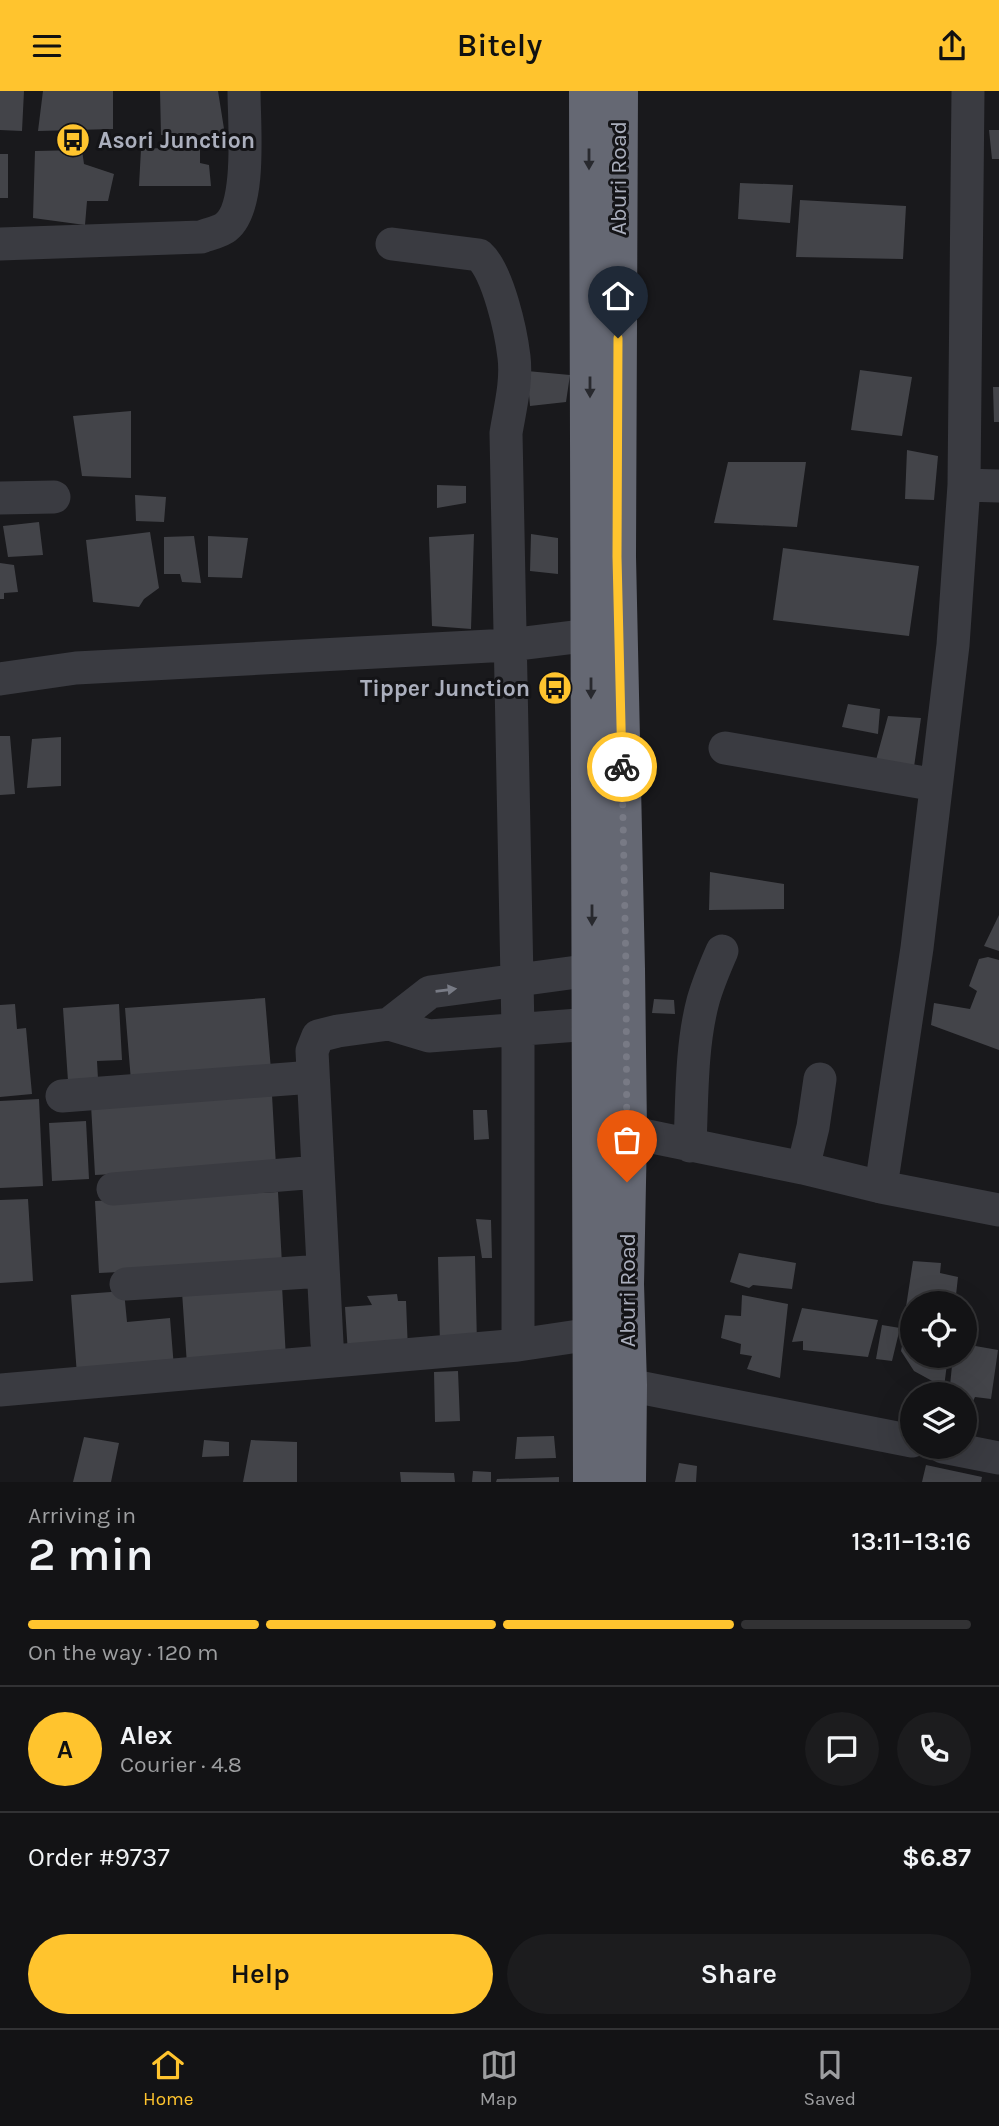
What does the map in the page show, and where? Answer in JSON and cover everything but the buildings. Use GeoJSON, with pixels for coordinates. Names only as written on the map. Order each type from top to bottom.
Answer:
{"type":"FeatureCollection","features":[{"type":"Feature","properties":{"kind":"highway","name":"Aburi Road"},"geometry":{"type":"LineString","coordinates":[[589,91],[591,635],[609,970],[628,1132],[625,1284],[627,1482]]}},
{"type":"Feature","properties":{"kind":"highway","name":"Aburi Road"},"geometry":{"type":"LineString","coordinates":[[592,1482],[592,1024],[609,970],[617,557],[619,91]]}},
{"type":"Feature","properties":{"kind":"street"},"geometry":{"type":"LineString","coordinates":[[0,244],[201,237],[225,229],[241,204],[244,91]]}},
{"type":"Feature","properties":{"kind":"street"},"geometry":{"type":"LineString","coordinates":[[881,1187],[917,948],[953,645],[964,485],[968,91]]}},
{"type":"Feature","properties":{"kind":"street"},"geometry":{"type":"LineString","coordinates":[[392,244],[480,255],[488,264],[496,282],[514,358],[506,433],[518,1030],[518,1345]]}},
{"type":"Feature","properties":{"kind":"street"},"geometry":{"type":"LineString","coordinates":[[964,485],[999,486]]}},
{"type":"Feature","properties":{"kind":"street"},"geometry":{"type":"LineString","coordinates":[[0,498],[54,497]]}},
{"type":"Feature","properties":{"kind":"street"},"geometry":{"type":"LineString","coordinates":[[0,679],[76,668],[509,645],[591,635]]}},
{"type":"Feature","properties":{"kind":"street"},"geometry":{"type":"LineString","coordinates":[[724,748],[936,785]]}},
{"type":"Feature","properties":{"kind":"street"},"geometry":{"type":"LineString","coordinates":[[690,1146],[702,1004],[722,951]]}},
{"type":"Feature","properties":{"kind":"street"},"geometry":{"type":"LineString","coordinates":[[389,1024],[430,992],[609,970]]}},
{"type":"Feature","properties":{"kind":"street"},"geometry":{"type":"LineString","coordinates":[[327,1343],[312,1051],[318,1036],[389,1024],[429,1036],[592,1024]]}},
{"type":"Feature","properties":{"kind":"street"},"geometry":{"type":"LineString","coordinates":[[62,1096],[313,1077]]}},
{"type":"Feature","properties":{"kind":"street"},"geometry":{"type":"LineString","coordinates":[[803,1168],[813,1127],[820,1079]]}},
{"type":"Feature","properties":{"kind":"street"},"geometry":{"type":"LineString","coordinates":[[628,1132],[999,1210]]}},
{"type":"Feature","properties":{"kind":"street"},"geometry":{"type":"LineString","coordinates":[[113,1189],[318,1172]]}},
{"type":"Feature","properties":{"kind":"street"},"geometry":{"type":"LineString","coordinates":[[126,1284],[323,1271]]}},
{"type":"Feature","properties":{"kind":"street"},"geometry":{"type":"LineString","coordinates":[[0,1390],[518,1345],[592,1334]]}},
{"type":"Feature","properties":{"kind":"street"},"geometry":{"type":"LineString","coordinates":[[628,1385],[900,1439]]}},
{"type":"Feature","properties":{"kind":"street"},"geometry":{"type":"LineString","coordinates":[[977,1454],[999,1458]]}},
{"type":"Feature","properties":{"kind":"way so far"},"geometry":{"type":"LineString","coordinates":[[622,767],[627,1182]]}},
{"type":"Feature","properties":{"kind":"place","name":"Asori Junction"},"geometry":{"type":"Point","coordinates":[73,140]}},
{"type":"Feature","properties":{"kind":"place","name":"Tipper Junction"},"geometry":{"type":"Point","coordinates":[555,688]}},
{"type":"Feature","properties":{"kind":"route"},"geometry":{"type":"LineString","coordinates":[[618,338],[617,557],[622,767]]}}]}
